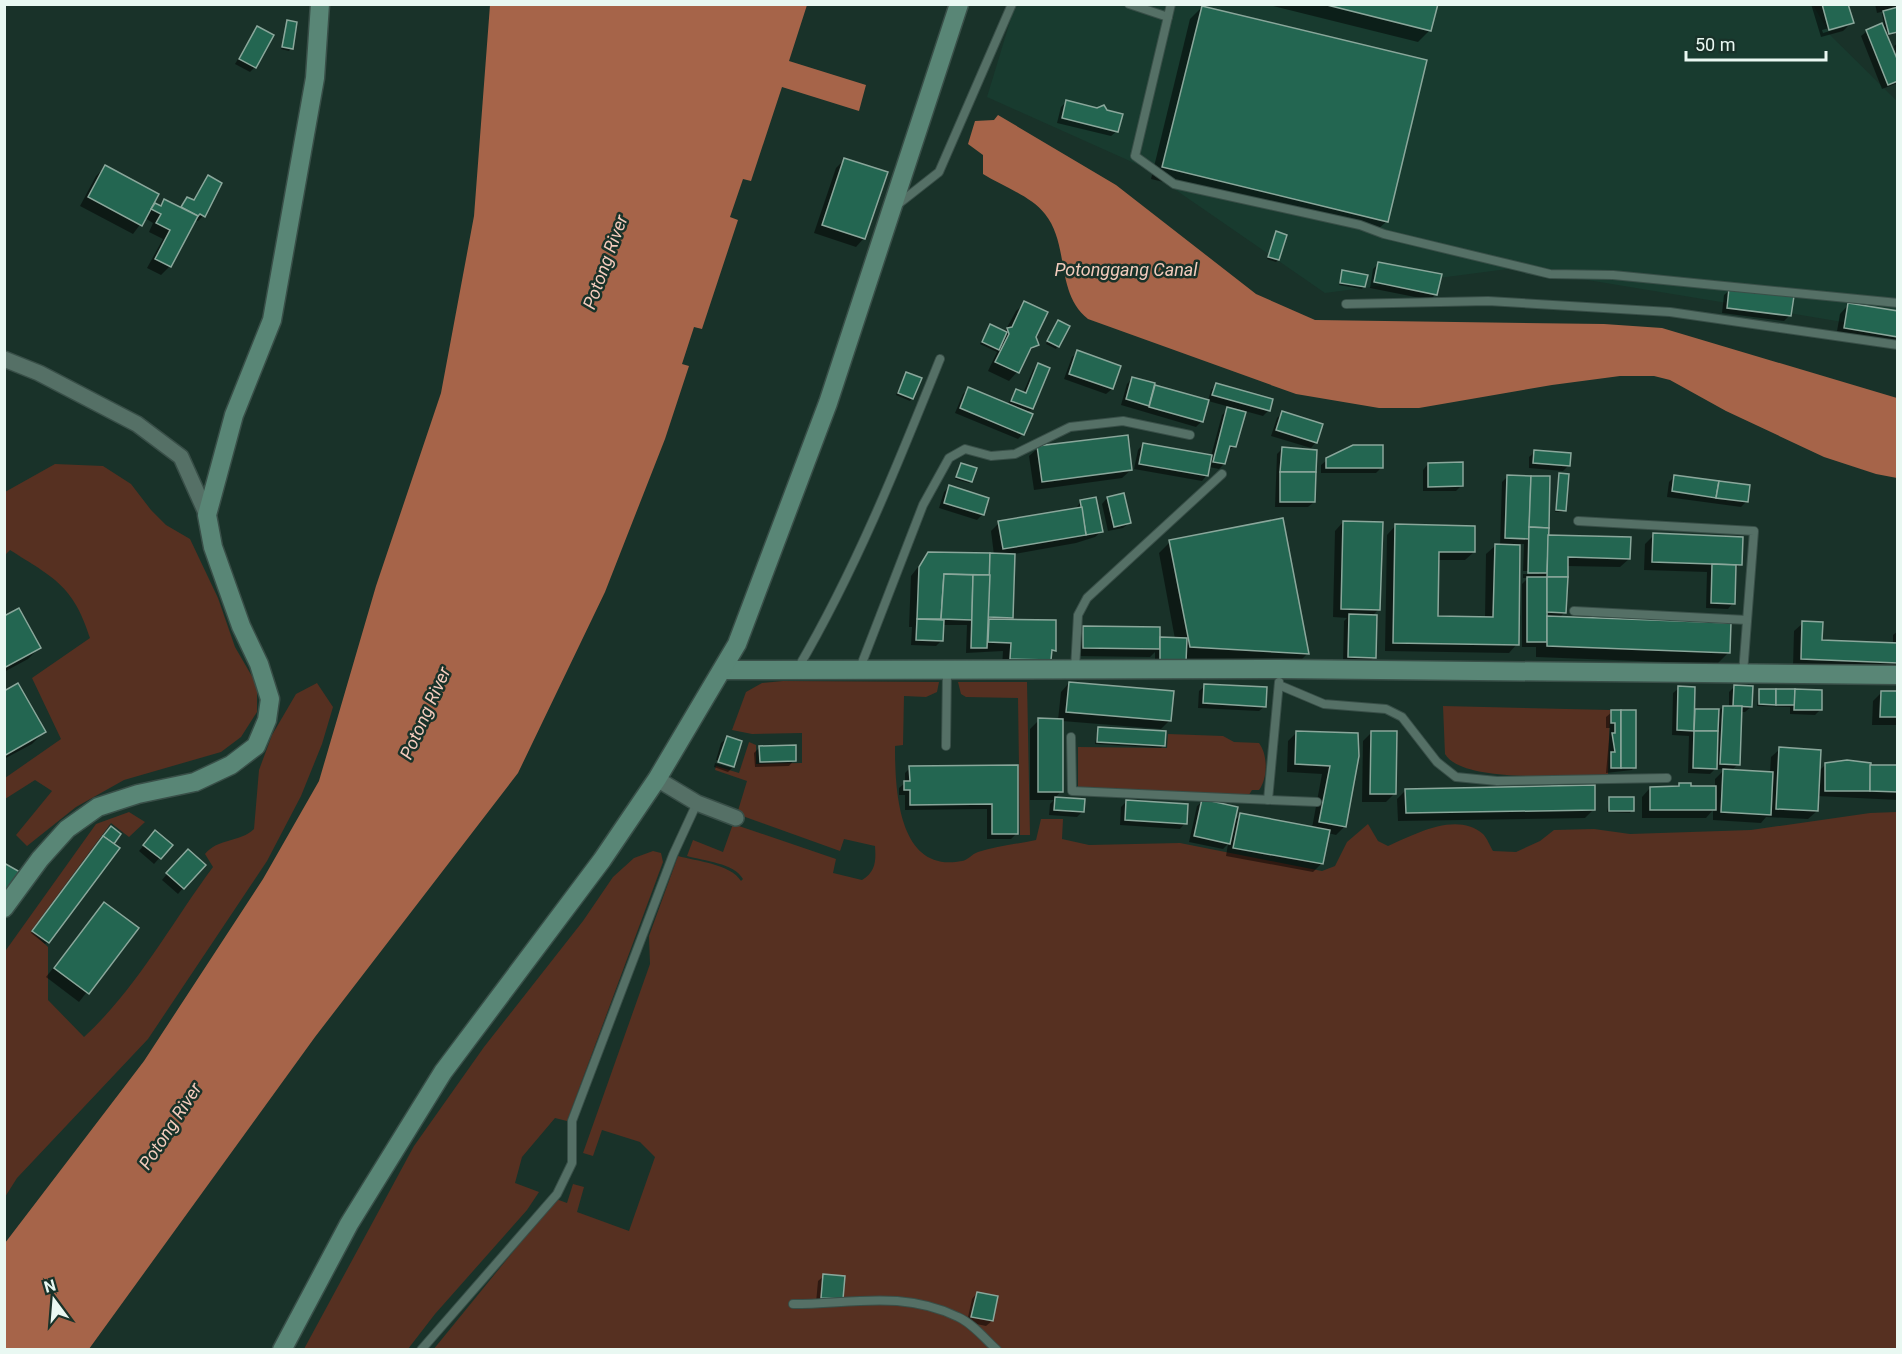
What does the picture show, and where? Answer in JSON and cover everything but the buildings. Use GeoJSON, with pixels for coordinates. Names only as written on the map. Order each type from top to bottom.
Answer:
{"type":"FeatureCollection","features":[{"type":"Feature","properties":{"kind":"street"},"geometry":{"type":"LineString","coordinates":[[207,515],[234,415],[272,320],[315,78],[320,4]]}},
{"type":"Feature","properties":{"kind":"street"},"geometry":{"type":"LineString","coordinates":[[282,1350],[349,1224],[443,1072],[602,860],[657,779],[724,670],[737,644],[828,403],[959,4]]}},
{"type":"Feature","properties":{"kind":"street"},"geometry":{"type":"LineString","coordinates":[[4,358],[39,373],[137,424],[181,457],[207,515],[213,547],[241,626],[259,664],[270,699],[267,720],[256,746],[231,765],[195,782],[138,794],[98,807],[67,829],[40,859],[4,908]]}},
{"type":"Feature","properties":{"kind":"street"},"geometry":{"type":"LineString","coordinates":[[724,670],[1075,671],[1280,677],[1743,673],[1898,675]]}},
{"type":"Feature","properties":{"kind":"street"},"geometry":{"type":"LineString","coordinates":[[657,779],[697,802],[736,818]]}},
{"type":"Feature","properties":{"kind":"lane"},"geometry":{"type":"LineString","coordinates":[[891,209],[939,172],[1011,4]]}},
{"type":"Feature","properties":{"kind":"lane"},"geometry":{"type":"LineString","coordinates":[[1129,4],[1168,18]]}},
{"type":"Feature","properties":{"kind":"lane"},"geometry":{"type":"LineString","coordinates":[[1171,4],[1135,156],[1174,184],[1360,225],[1384,234],[1550,274],[1613,274],[1898,303]]}},
{"type":"Feature","properties":{"kind":"lane"},"geometry":{"type":"LineString","coordinates":[[1346,304],[1488,301],[1670,312],[1898,345]]}},
{"type":"Feature","properties":{"kind":"lane"},"geometry":{"type":"LineString","coordinates":[[797,670],[831,610],[899,460],[940,359]]}},
{"type":"Feature","properties":{"kind":"lane"},"geometry":{"type":"LineString","coordinates":[[860,669],[923,505],[949,458],[965,449],[991,456],[1015,454],[1070,427],[1123,421],[1190,435]]}},
{"type":"Feature","properties":{"kind":"lane"},"geometry":{"type":"LineString","coordinates":[[1075,671],[1078,615],[1087,598],[1222,474]]}},
{"type":"Feature","properties":{"kind":"lane"},"geometry":{"type":"LineString","coordinates":[[1578,521],[1754,531],[1743,673]]}},
{"type":"Feature","properties":{"kind":"lane"},"geometry":{"type":"LineString","coordinates":[[1574,611],[1747,620]]}},
{"type":"Feature","properties":{"kind":"lane"},"geometry":{"type":"LineString","coordinates":[[946,746],[947,670]]}},
{"type":"Feature","properties":{"kind":"lane"},"geometry":{"type":"LineString","coordinates":[[1268,800],[1280,677],[1324,704],[1386,709],[1402,717],[1437,762],[1456,777],[1497,782],[1667,778]]}},
{"type":"Feature","properties":{"kind":"lane"},"geometry":{"type":"LineString","coordinates":[[1071,737],[1072,791],[1317,802]]}},
{"type":"Feature","properties":{"kind":"lane"},"geometry":{"type":"LineString","coordinates":[[421,1350],[557,1194],[572,1163],[572,1120],[673,855],[697,802]]}},
{"type":"Feature","properties":{"kind":"lane"},"geometry":{"type":"LineString","coordinates":[[793,1304],[822,1304],[861,1299],[923,1304],[960,1317],[997,1350]]}},
{"type":"Feature","properties":{"kind":"shaded area"},"geometry":{"type":"Polygon","coordinates":[[[1015,5],[1813,5],[1831,36],[1897,101],[1897,331],[1515,268],[1325,293],[1141,166],[987,97],[1015,5]]]}},
{"type":"Feature","properties":{"kind":"shaded area"},"geometry":{"type":"Polygon","coordinates":[[[55,464],[103,466],[131,484],[166,525],[190,539],[218,598],[235,647],[257,685],[257,712],[241,737],[221,752],[124,780],[76,807],[27,846],[16,835],[52,791],[35,780],[5,799],[5,778],[61,739],[32,678],[90,638],[77,606],[60,585],[39,568],[10,550],[5,555],[5,492],[55,464]]]}},
{"type":"Feature","properties":{"kind":"shaded area"},"geometry":{"type":"Polygon","coordinates":[[[783,681],[939,682],[937,692],[926,697],[904,696],[903,745],[895,746],[896,784],[904,825],[913,842],[925,855],[941,862],[962,861],[985,850],[1036,840],[1041,819],[1063,819],[1062,839],[1089,845],[1180,843],[1322,871],[1335,866],[1347,842],[1368,824],[1378,841],[1388,846],[1435,827],[1460,825],[1472,827],[1483,834],[1493,851],[1516,852],[1540,841],[1554,830],[1594,829],[1630,834],[1751,830],[1870,813],[1897,812],[1897,1349],[433,1350],[556,1199],[567,1203],[573,1184],[584,1187],[577,1212],[629,1231],[655,1157],[640,1142],[602,1130],[593,1156],[583,1153],[650,964],[649,936],[678,856],[721,867],[736,875],[741,881],[743,879],[733,869],[687,856],[693,840],[723,852],[733,824],[836,859],[833,873],[862,880],[873,869],[875,846],[844,839],[840,851],[737,814],[747,781],[715,770],[716,766],[739,773],[749,742],[756,745],[756,764],[802,763],[802,733],[752,734],[732,730],[746,692],[762,683],[783,681]]]}},
{"type":"Feature","properties":{"kind":"shaded area"},"geometry":{"type":"Polygon","coordinates":[[[958,682],[1027,682],[1030,835],[1020,835],[1018,698],[966,697],[961,694],[958,682]]]}},
{"type":"Feature","properties":{"kind":"shaded area"},"geometry":{"type":"Polygon","coordinates":[[[317,683],[333,707],[322,744],[301,796],[267,861],[148,1039],[17,1178],[5,1197],[6,950],[96,824],[129,812],[145,822],[129,837],[111,823],[31,931],[48,947],[48,1000],[84,1037],[121,998],[137,977],[213,867],[205,854],[216,845],[242,837],[254,829],[259,770],[272,735],[296,694],[317,683]]]}},
{"type":"Feature","properties":{"kind":"shaded area"},"geometry":{"type":"Polygon","coordinates":[[[1443,706],[1610,710],[1608,775],[1520,776],[1473,770],[1455,764],[1445,754],[1443,706]]]}},
{"type":"Feature","properties":{"kind":"shaded area"},"geometry":{"type":"Polygon","coordinates":[[[1168,734],[1223,736],[1234,742],[1259,743],[1265,760],[1262,785],[1259,790],[1252,790],[1247,798],[1078,788],[1078,747],[1167,748],[1168,734]]]}},
{"type":"Feature","properties":{"kind":"shaded area"},"geometry":{"type":"Polygon","coordinates":[[[653,851],[661,853],[663,862],[567,1121],[555,1118],[522,1157],[515,1183],[539,1192],[527,1210],[435,1314],[408,1349],[304,1349],[414,1146],[484,1047],[583,921],[613,877],[634,858],[653,851]]]}},
{"type":"Feature","properties":{"kind":"water","name":"Potong River"},"geometry":{"type":"Polygon","coordinates":[[[490,5],[807,5],[789,61],[866,85],[859,111],[782,87],[751,181],[743,179],[730,217],[738,220],[702,329],[694,327],[682,364],[689,366],[665,439],[605,592],[518,773],[315,1037],[89,1349],[5,1349],[5,1243],[144,1061],[263,879],[319,781],[376,586],[441,393],[474,216],[490,5]]]}},
{"type":"Feature","properties":{"kind":"water","name":"Potonggang Canal"},"geometry":{"type":"Polygon","coordinates":[[[998,115],[1116,185],[1256,294],[1315,320],[1604,324],[1662,328],[1897,398],[1897,478],[1876,474],[1824,457],[1726,411],[1670,380],[1654,376],[1620,376],[1552,385],[1419,408],[1379,408],[1296,394],[1088,319],[1071,296],[1066,283],[1058,240],[1045,214],[1032,202],[983,174],[983,155],[968,144],[975,121],[994,120],[998,115]]]}}]}
